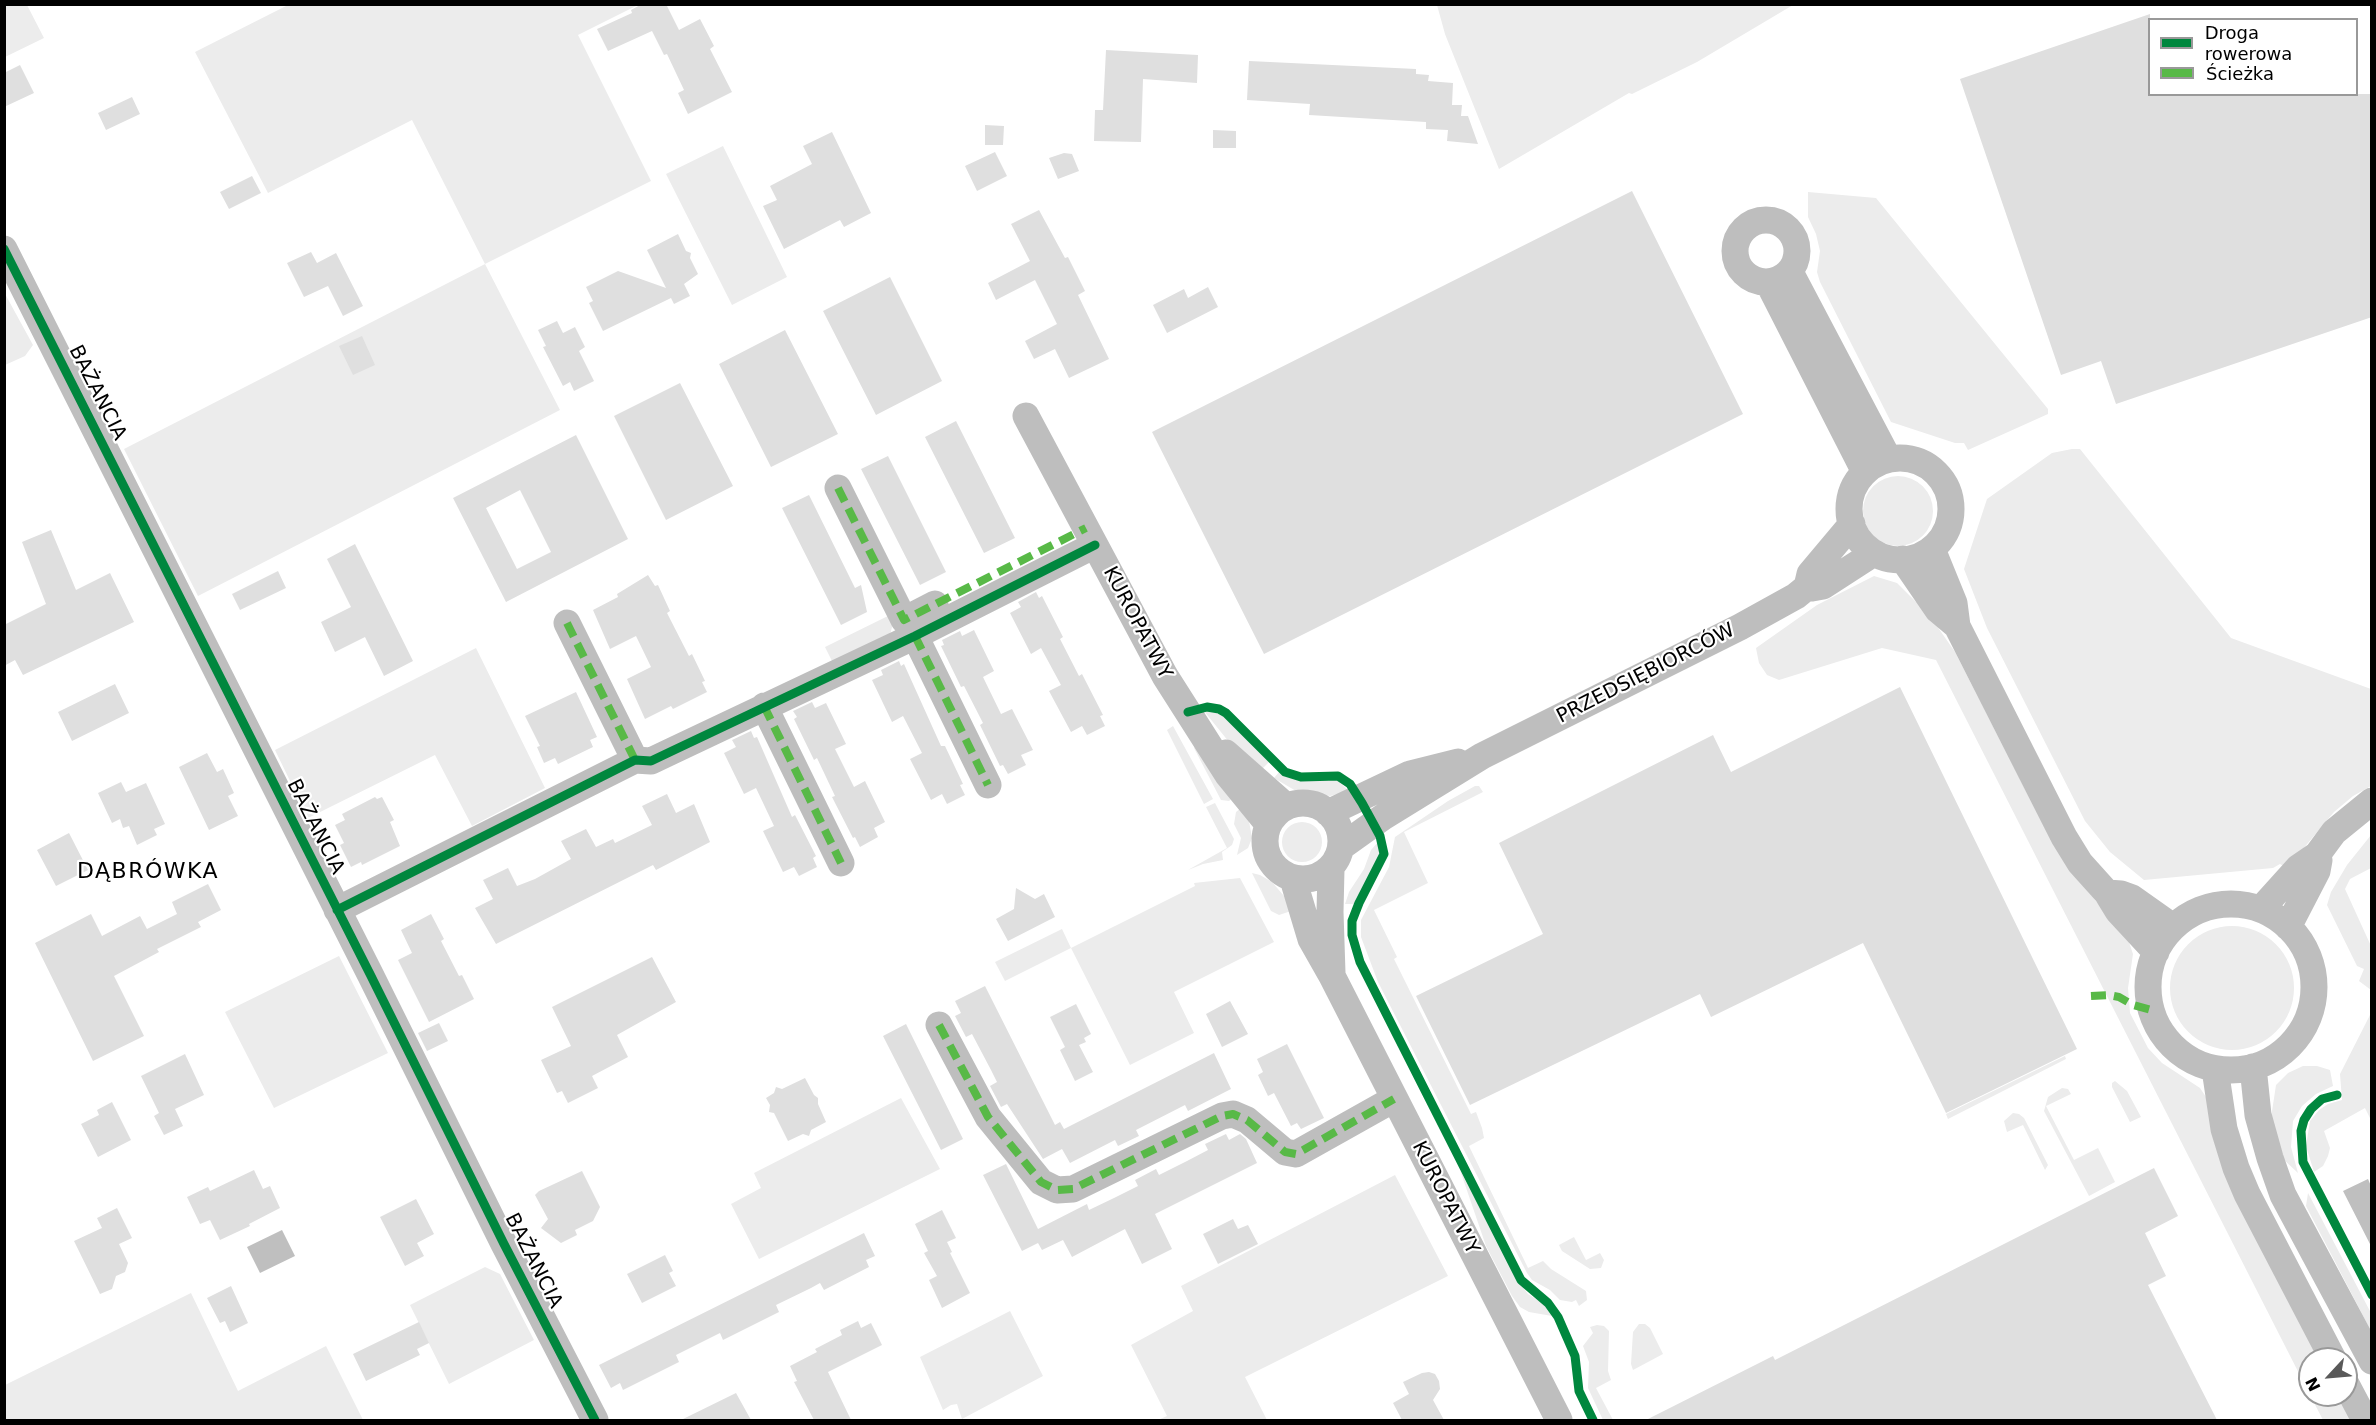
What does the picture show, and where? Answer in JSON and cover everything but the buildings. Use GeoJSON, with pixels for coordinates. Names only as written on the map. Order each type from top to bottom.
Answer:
{"type":"FeatureCollection","features":[{"type":"Feature","properties":{"kind":"street","name":"BAŻANCIA"},"geometry":{"type":"LineString","coordinates":[[4,249],[507,1252],[595,1420]]}},
{"type":"Feature","properties":{"kind":"street"},"geometry":{"type":"LineString","coordinates":[[1865,472],[1779,277],[1888,458]]}},
{"type":"Feature","properties":{"kind":"street","name":"KUROPATWY"},"geometry":{"type":"LineString","coordinates":[[1026,416],[1165,676],[1202,732],[1277,815]]}},
{"type":"Feature","properties":{"kind":"street"},"geometry":{"type":"LineString","coordinates":[[1888,458],[1915,460],[1926,465],[1943,482],[1949,493],[1950,517],[1947,529],[1932,549],[1922,555],[1903,560],[1886,558],[1874,553],[1861,540],[1852,524],[1850,500],[1854,488],[1865,472],[1888,458]]}},
{"type":"Feature","properties":{"kind":"street"},"geometry":{"type":"LineString","coordinates":[[838,488],[904,620],[1091,536]]}},
{"type":"Feature","properties":{"kind":"street"},"geometry":{"type":"LineString","coordinates":[[1852,524],[1810,574],[1807,587],[1823,586],[1874,553]]}},
{"type":"Feature","properties":{"kind":"street"},"geometry":{"type":"LineString","coordinates":[[337,910],[635,760],[651,760],[915,636],[1091,536]]}},
{"type":"Feature","properties":{"kind":"street"},"geometry":{"type":"LineString","coordinates":[[1932,549],[1954,603],[1957,626],[2064,837],[2080,863],[2107,893],[2118,911],[2156,952]]}},
{"type":"Feature","properties":{"kind":"street"},"geometry":{"type":"LineString","coordinates":[[1903,560],[1938,610],[1957,626]]}},
{"type":"Feature","properties":{"kind":"street","name":"PRZEDSIĘBIORCÓW"},"geometry":{"type":"LineString","coordinates":[[1336,858],[1383,818],[1482,756],[1740,627],[1796,596],[1807,587]]}},
{"type":"Feature","properties":{"kind":"street"},"geometry":{"type":"LineString","coordinates":[[567,623],[635,760]]}},
{"type":"Feature","properties":{"kind":"street"},"geometry":{"type":"LineString","coordinates":[[915,636],[988,785]]}},
{"type":"Feature","properties":{"kind":"street"},"geometry":{"type":"LineString","coordinates":[[764,706],[842,863]]}},
{"type":"Feature","properties":{"kind":"street","name":"PRZEDSIĘBIORCÓW"},"geometry":{"type":"LineString","coordinates":[[1328,813],[1410,774],[1482,756]]}},
{"type":"Feature","properties":{"kind":"street"},"geometry":{"type":"LineString","coordinates":[[2261,909],[2298,868],[2317,855],[2334,832],[2372,801]]}},
{"type":"Feature","properties":{"kind":"street"},"geometry":{"type":"LineString","coordinates":[[1308,803],[1319,806],[1328,813],[1340,833],[1336,858],[1313,878],[1293,879],[1282,874],[1268,858],[1264,847],[1264,835],[1277,815],[1308,803]]}},
{"type":"Feature","properties":{"kind":"street"},"geometry":{"type":"LineString","coordinates":[[2288,927],[2317,872],[2319,860],[2317,855]]}},
{"type":"Feature","properties":{"kind":"street","name":"KUROPATWY"},"geometry":{"type":"LineString","coordinates":[[1332,976],[1336,858]]}},
{"type":"Feature","properties":{"kind":"street","name":"KUROPATWY"},"geometry":{"type":"LineString","coordinates":[[1293,879],[1311,939],[1559,1420]]}},
{"type":"Feature","properties":{"kind":"street"},"geometry":{"type":"LineString","coordinates":[[2107,893],[2132,898],[2173,927]]}},
{"type":"Feature","properties":{"kind":"street"},"geometry":{"type":"LineString","coordinates":[[2224,904],[2242,904],[2261,909],[2278,918],[2288,927],[2303,945],[2311,963],[2314,981],[2313,1000],[2308,1019],[2299,1035],[2286,1050],[2271,1060],[2253,1067],[2234,1070],[2215,1069],[2197,1063],[2168,1041],[2151,1010],[2148,992],[2149,974],[2156,952],[2173,927],[2188,915],[2205,908],[2224,904]]}},
{"type":"Feature","properties":{"kind":"street"},"geometry":{"type":"LineString","coordinates":[[939,1025],[988,1117],[1041,1182],[1057,1190],[1073,1189],[1222,1116],[1233,1114],[1247,1120],[1279,1148],[1296,1154],[1394,1100]]}},
{"type":"Feature","properties":{"kind":"street"},"geometry":{"type":"LineString","coordinates":[[2253,1067],[2258,1115],[2283,1195],[2372,1361]]}},
{"type":"Feature","properties":{"kind":"street"},"geometry":{"type":"LineString","coordinates":[[2215,1069],[2224,1129],[2236,1168],[2247,1194],[2327,1347]]}},
{"type":"Feature","properties":{"kind":"shaded area"},"geometry":{"type":"Polygon","coordinates":[[[5,4],[27,5],[44,38],[5,57],[5,4]]]}},
{"type":"Feature","properties":{"kind":"shaded area"},"geometry":{"type":"Polygon","coordinates":[[[1437,4],[1793,5],[1697,62],[1632,94],[1629,93],[1499,169],[1445,34],[1437,4]]]}},
{"type":"Feature","properties":{"kind":"shaded area"},"geometry":{"type":"Polygon","coordinates":[[[288,5],[638,5],[578,35],[651,181],[485,264],[412,120],[268,193],[195,52],[288,5]]]}},
{"type":"Feature","properties":{"kind":"shaded area"},"geometry":{"type":"Polygon","coordinates":[[[723,146],[787,277],[732,305],[666,174],[723,146]]]}},
{"type":"Feature","properties":{"kind":"shaded area"},"geometry":{"type":"Polygon","coordinates":[[[1808,192],[1876,198],[2048,409],[2048,414],[1968,450],[1964,443],[1955,443],[1891,422],[1820,282],[1817,272],[1820,251],[1816,234],[1808,217],[1808,192]]]}},
{"type":"Feature","properties":{"kind":"shaded area"},"geometry":{"type":"Polygon","coordinates":[[[485,264],[560,410],[198,596],[124,449],[485,264]]]}},
{"type":"Feature","properties":{"kind":"shaded area"},"geometry":{"type":"Polygon","coordinates":[[[4,292],[33,345],[25,356],[5,365],[4,292]]]}},
{"type":"Feature","properties":{"kind":"shaded area"},"geometry":{"type":"Polygon","coordinates":[[[2080,449],[2231,638],[2371,689],[2371,786],[2353,796],[2334,812],[2287,868],[2280,864],[2273,868],[2144,880],[2110,852],[2085,821],[1987,628],[1964,569],[1987,499],[2052,453],[2080,449]]]}},
{"type":"Feature","properties":{"kind":"shaded area"},"geometry":{"type":"Polygon","coordinates":[[[1898,476],[1911,479],[1923,486],[1930,498],[1933,511],[1930,524],[1923,536],[1911,543],[1898,546],[1885,543],[1873,536],[1866,524],[1863,511],[1866,498],[1873,486],[1885,479],[1898,476]]]}},
{"type":"Feature","properties":{"kind":"shaded area"},"geometry":{"type":"Polygon","coordinates":[[[1874,576],[1897,583],[1916,602],[1921,603],[1955,652],[2049,836],[2066,864],[2129,942],[2133,954],[2128,988],[2130,1013],[2148,1048],[2162,1063],[2200,1088],[2208,1100],[2319,1347],[2298,1347],[2298,1371],[1936,660],[1882,648],[1779,680],[1767,675],[1759,663],[1756,648],[1817,605],[1874,576]]]}},
{"type":"Feature","properties":{"kind":"shaded area"},"geometry":{"type":"Polygon","coordinates":[[[892,614],[893,623],[890,635],[833,663],[825,647],[892,614]]]}},
{"type":"Feature","properties":{"kind":"shaded area"},"geometry":{"type":"Polygon","coordinates":[[[476,648],[545,788],[472,826],[435,755],[308,818],[275,750],[476,648]]]}},
{"type":"Feature","properties":{"kind":"shaded area"},"geometry":{"type":"Polygon","coordinates":[[[1204,711],[1212,711],[1223,716],[1269,762],[1261,770],[1229,742],[1204,711]]]}},
{"type":"Feature","properties":{"kind":"shaded area"},"geometry":{"type":"Polygon","coordinates":[[[1173,726],[1213,799],[1204,804],[1167,730],[1173,726]]]}},
{"type":"Feature","properties":{"kind":"shaded area"},"geometry":{"type":"Polygon","coordinates":[[[1196,746],[1235,796],[1229,801],[1221,800],[1194,748],[1196,746]]]}},
{"type":"Feature","properties":{"kind":"shaded area"},"geometry":{"type":"Polygon","coordinates":[[[1279,772],[1297,780],[1337,780],[1349,791],[1330,796],[1296,791],[1274,778],[1279,772]]]}},
{"type":"Feature","properties":{"kind":"shaded area"},"geometry":{"type":"Polygon","coordinates":[[[1479,786],[1483,792],[1404,832],[1428,883],[1374,910],[1397,957],[1394,959],[1471,1114],[1476,1112],[1484,1138],[1469,1146],[1528,1268],[1543,1261],[1551,1269],[1586,1291],[1587,1300],[1579,1306],[1576,1300],[1572,1302],[1560,1300],[1550,1290],[1532,1280],[1527,1273],[1378,982],[1361,937],[1361,920],[1389,867],[1395,837],[1448,801],[1479,786]]]}},
{"type":"Feature","properties":{"kind":"shaded area"},"geometry":{"type":"Polygon","coordinates":[[[1215,803],[1234,839],[1232,845],[1222,852],[1223,860],[1188,870],[1227,848],[1206,807],[1215,803]]]}},
{"type":"Feature","properties":{"kind":"shaded area"},"geometry":{"type":"Polygon","coordinates":[[[1241,808],[1249,821],[1252,838],[1248,848],[1237,855],[1241,838],[1234,824],[1236,812],[1241,808]]]}},
{"type":"Feature","properties":{"kind":"shaded area"},"geometry":{"type":"Polygon","coordinates":[[[1302,822],[1316,828],[1322,842],[1316,856],[1302,862],[1288,856],[1282,842],[1288,828],[1302,822]]]}},
{"type":"Feature","properties":{"kind":"shaded area"},"geometry":{"type":"Polygon","coordinates":[[[2371,835],[2371,868],[2350,879],[2345,889],[2371,946],[2371,990],[2359,981],[2364,969],[2357,966],[2327,905],[2331,892],[2347,865],[2371,835]]]}},
{"type":"Feature","properties":{"kind":"shaded area"},"geometry":{"type":"Polygon","coordinates":[[[1378,842],[1381,854],[1378,862],[1355,904],[1345,904],[1349,892],[1364,869],[1371,850],[1378,842]]]}},
{"type":"Feature","properties":{"kind":"shaded area"},"geometry":{"type":"Polygon","coordinates":[[[1252,873],[1272,882],[1284,896],[1291,911],[1279,915],[1271,911],[1252,873]]]}},
{"type":"Feature","properties":{"kind":"shaded area"},"geometry":{"type":"Polygon","coordinates":[[[1240,878],[1274,942],[1174,992],[1194,1033],[1130,1065],[1071,948],[1195,886],[1194,883],[1240,878]]]}},
{"type":"Feature","properties":{"kind":"shaded area"},"geometry":{"type":"Polygon","coordinates":[[[2232,926],[2256,931],[2276,944],[2289,964],[2294,988],[2289,1012],[2276,1032],[2256,1045],[2232,1050],[2208,1045],[2188,1032],[2175,1012],[2170,988],[2175,964],[2188,944],[2208,931],[2232,926]]]}},
{"type":"Feature","properties":{"kind":"shaded area"},"geometry":{"type":"Polygon","coordinates":[[[1062,929],[1071,948],[1005,981],[995,962],[1062,929]]]}},
{"type":"Feature","properties":{"kind":"shaded area"},"geometry":{"type":"Polygon","coordinates":[[[339,956],[388,1053],[274,1108],[225,1012],[339,956]]]}},
{"type":"Feature","properties":{"kind":"shaded area"},"geometry":{"type":"Polygon","coordinates":[[[2371,1013],[2371,1120],[2365,1108],[2324,1131],[2330,1148],[2323,1166],[2314,1172],[2306,1146],[2310,1121],[2319,1110],[2328,1104],[2342,1100],[2340,1074],[2371,1013]]]}},
{"type":"Feature","properties":{"kind":"shaded area"},"geometry":{"type":"Polygon","coordinates":[[[2065,1056],[2066,1059],[1948,1119],[1946,1114],[2065,1056]]]}},
{"type":"Feature","properties":{"kind":"shaded area"},"geometry":{"type":"Polygon","coordinates":[[[2303,1066],[2317,1066],[2330,1070],[2333,1086],[2316,1094],[2302,1106],[2293,1121],[2291,1147],[2298,1173],[2282,1158],[2271,1118],[2276,1085],[2288,1073],[2303,1066]]]}},
{"type":"Feature","properties":{"kind":"shaded area"},"geometry":{"type":"Polygon","coordinates":[[[2115,1081],[2127,1091],[2141,1117],[2130,1122],[2112,1087],[2115,1081]]]}},
{"type":"Feature","properties":{"kind":"shaded area"},"geometry":{"type":"Polygon","coordinates":[[[2062,1088],[2068,1089],[2071,1094],[2046,1106],[2074,1160],[2098,1148],[2115,1182],[2089,1196],[2044,1111],[2048,1097],[2062,1088]]]}},
{"type":"Feature","properties":{"kind":"shaded area"},"geometry":{"type":"Polygon","coordinates":[[[901,1098],[940,1169],[759,1259],[731,1204],[761,1188],[754,1173],[901,1098]]]}},
{"type":"Feature","properties":{"kind":"shaded area"},"geometry":{"type":"Polygon","coordinates":[[[2013,1113],[2024,1118],[2048,1165],[2045,1170],[2023,1125],[2007,1132],[2004,1121],[2013,1113]]]}},
{"type":"Feature","properties":{"kind":"shaded area"},"geometry":{"type":"Polygon","coordinates":[[[1460,1170],[1518,1281],[1528,1294],[1544,1304],[1552,1316],[1529,1312],[1520,1307],[1512,1296],[1486,1246],[1460,1170]]]}},
{"type":"Feature","properties":{"kind":"shaded area"},"geometry":{"type":"Polygon","coordinates":[[[1395,1175],[1448,1276],[1245,1377],[1267,1420],[1158,1420],[1167,1416],[1131,1345],[1193,1311],[1181,1286],[1395,1175]]]}},
{"type":"Feature","properties":{"kind":"shaded area"},"geometry":{"type":"Polygon","coordinates":[[[2368,1179],[2371,1186],[2371,1246],[2343,1191],[2368,1179]]]}},
{"type":"Feature","properties":{"kind":"shaded area"},"geometry":{"type":"Polygon","coordinates":[[[2308,1193],[2371,1313],[2371,1331],[2306,1206],[2308,1193]]]}},
{"type":"Feature","properties":{"kind":"shaded area"},"geometry":{"type":"Polygon","coordinates":[[[282,1230],[295,1256],[260,1273],[247,1247],[282,1230]]]}},
{"type":"Feature","properties":{"kind":"shaded area"},"geometry":{"type":"Polygon","coordinates":[[[1574,1237],[1586,1260],[1600,1253],[1604,1260],[1601,1268],[1590,1269],[1562,1251],[1559,1245],[1574,1237]]]}},
{"type":"Feature","properties":{"kind":"shaded area"},"geometry":{"type":"Polygon","coordinates":[[[485,1267],[500,1274],[534,1340],[449,1384],[410,1305],[485,1267]]]}},
{"type":"Feature","properties":{"kind":"shaded area"},"geometry":{"type":"Polygon","coordinates":[[[191,1293],[238,1391],[326,1346],[363,1420],[5,1420],[5,1385],[191,1293]]]}},
{"type":"Feature","properties":{"kind":"shaded area"},"geometry":{"type":"Polygon","coordinates":[[[1010,1311],[1043,1376],[962,1419],[957,1404],[943,1410],[920,1357],[1010,1311]]]}},
{"type":"Feature","properties":{"kind":"shaded area"},"geometry":{"type":"Polygon","coordinates":[[[1639,1324],[1645,1324],[1650,1328],[1663,1354],[1633,1370],[1631,1364],[1633,1332],[1639,1324]]]}},
{"type":"Feature","properties":{"kind":"shaded area"},"geometry":{"type":"Polygon","coordinates":[[[1604,1326],[1609,1331],[1608,1371],[1611,1380],[1596,1388],[1613,1420],[1603,1420],[1588,1388],[1589,1362],[1583,1346],[1593,1333],[1590,1327],[1604,1326]]]}},
{"type":"Feature","properties":{"kind":"shaded area"},"geometry":{"type":"Polygon","coordinates":[[[2316,1407],[2349,1407],[2356,1420],[2323,1420],[2316,1407]]]}},
{"type":"Feature","properties":{"kind":"marked path"},"geometry":{"type":"LineString","coordinates":[[838,488],[904,620],[1086,528]]}},
{"type":"Feature","properties":{"kind":"marked path"},"geometry":{"type":"LineString","coordinates":[[567,623],[635,760]]}},
{"type":"Feature","properties":{"kind":"marked path"},"geometry":{"type":"LineString","coordinates":[[915,636],[988,785]]}},
{"type":"Feature","properties":{"kind":"marked path"},"geometry":{"type":"LineString","coordinates":[[764,706],[841,863]]}},
{"type":"Feature","properties":{"kind":"marked path"},"geometry":{"type":"LineString","coordinates":[[2091,996],[2119,997],[2133,1005],[2151,1010]]}},
{"type":"Feature","properties":{"kind":"marked path"},"geometry":{"type":"LineString","coordinates":[[939,1025],[988,1117],[1041,1182],[1057,1190],[1073,1189],[1222,1116],[1233,1114],[1247,1120],[1285,1152],[1296,1154],[1394,1099]]}},
{"type":"Feature","properties":{"kind":"cycle path"},"geometry":{"type":"LineString","coordinates":[[4,249],[504,1244],[595,1420]]}},
{"type":"Feature","properties":{"kind":"cycle path"},"geometry":{"type":"LineString","coordinates":[[337,910],[635,760],[651,761],[915,636],[1095,545]]}},
{"type":"Feature","properties":{"kind":"cycle path"},"geometry":{"type":"LineString","coordinates":[[1188,712],[1207,707],[1219,709],[1226,713],[1285,772],[1301,777],[1338,776],[1350,784],[1362,803],[1380,836],[1384,854],[1352,921],[1352,935],[1360,962],[1521,1280],[1548,1303],[1558,1317],[1575,1356],[1579,1391],[1593,1420]]}},
{"type":"Feature","properties":{"kind":"cycle path"},"geometry":{"type":"LineString","coordinates":[[2337,1095],[2322,1099],[2311,1109],[2304,1120],[2301,1131],[2303,1162],[2372,1295]]}},
{"type":"Feature","properties":{"kind":"district","name":"DĄBRÓWKA"},"geometry":{"type":"Point","coordinates":[148,872]}}]}
